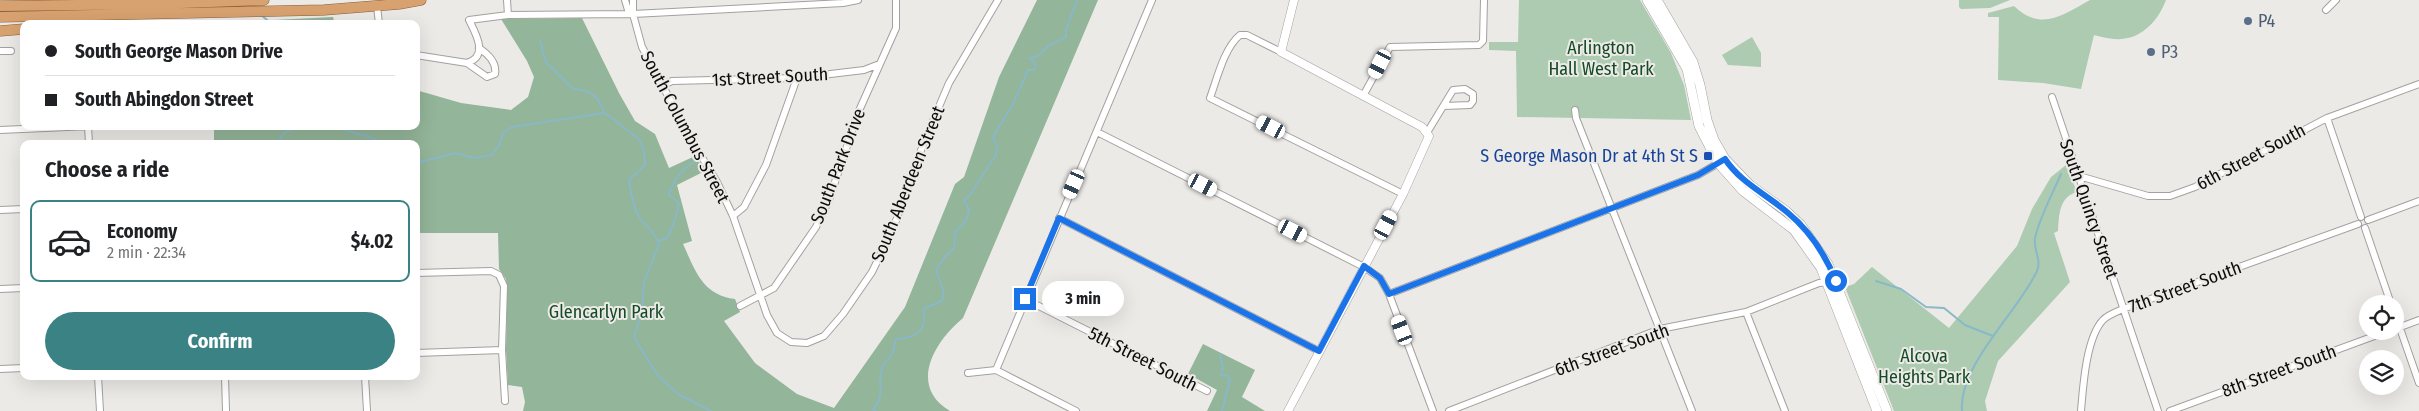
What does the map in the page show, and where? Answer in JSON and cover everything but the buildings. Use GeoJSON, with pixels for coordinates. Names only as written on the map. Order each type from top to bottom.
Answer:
{"type":"FeatureCollection","features":[{"type":"Feature","properties":{"kind":"highway"},"geometry":{"type":"LineString","coordinates":[[100,0],[155,4]]}},
{"type":"Feature","properties":{"kind":"highway"},"geometry":{"type":"LineString","coordinates":[[0,6],[155,4],[264,0]]}},
{"type":"Feature","properties":{"kind":"highway"},"geometry":{"type":"LineString","coordinates":[[0,18],[286,11],[377,6],[421,0]]}},
{"type":"Feature","properties":{"kind":"highway"},"geometry":{"type":"LineString","coordinates":[[111,20],[155,15]]}},
{"type":"Feature","properties":{"kind":"highway"},"geometry":{"type":"LineString","coordinates":[[0,31],[20,29]]}},
{"type":"Feature","properties":{"kind":"main road"},"geometry":{"type":"LineString","coordinates":[[1647,0],[1687,69],[1699,126],[1743,190],[1794,230],[1831,281],[1886,411]]}},
{"type":"Feature","properties":{"kind":"main road"},"geometry":{"type":"LineString","coordinates":[[1657,0],[1692,62],[1700,85],[1707,120],[1722,161]]}},
{"type":"Feature","properties":{"kind":"main road"},"geometry":{"type":"LineString","coordinates":[[1831,281],[1877,411]]}},
{"type":"Feature","properties":{"kind":"street"},"geometry":{"type":"LineString","coordinates":[[507,0],[508,15]]}},
{"type":"Feature","properties":{"kind":"street","name":"South Columbus Street"},"geometry":{"type":"LineString","coordinates":[[626,0],[628,10],[633,14]]}},
{"type":"Feature","properties":{"kind":"street","name":"South Columbus Street"},"geometry":{"type":"LineString","coordinates":[[633,0],[633,14],[642,47],[692,141],[717,182],[732,216],[760,297]]}},
{"type":"Feature","properties":{"kind":"street"},"geometry":{"type":"LineString","coordinates":[[468,63],[478,56],[479,48],[470,20],[508,15],[633,14],[843,3],[858,0]]}},
{"type":"Feature","properties":{"kind":"street","name":"South Park Drive"},"geometry":{"type":"LineString","coordinates":[[740,306],[774,288],[816,227],[829,200],[858,113],[896,28],[896,0]]}},
{"type":"Feature","properties":{"kind":"street","name":"South Aberdeen Street"},"geometry":{"type":"LineString","coordinates":[[760,297],[777,333],[791,342],[807,343],[824,336],[844,314],[882,253],[949,82],[998,0]]}},
{"type":"Feature","properties":{"kind":"street"},"geometry":{"type":"LineString","coordinates":[[996,370],[1152,0]]}},
{"type":"Feature","properties":{"kind":"street"},"geometry":{"type":"LineString","coordinates":[[1281,52],[1294,0]]}},
{"type":"Feature","properties":{"kind":"street"},"geometry":{"type":"LineString","coordinates":[[1363,96],[1390,47],[1479,45],[1483,41],[1484,0]]}},
{"type":"Feature","properties":{"kind":"street"},"geometry":{"type":"LineString","coordinates":[[2326,10],[2336,0]]}},
{"type":"Feature","properties":{"kind":"street"},"geometry":{"type":"LineString","coordinates":[[377,6],[379,20]]}},
{"type":"Feature","properties":{"kind":"street"},"geometry":{"type":"LineString","coordinates":[[1403,194],[1210,98],[1235,39],[1240,35],[1247,35],[1428,132]]}},
{"type":"Feature","properties":{"kind":"street"},"geometry":{"type":"LineString","coordinates":[[420,55],[468,63],[487,76],[495,74],[496,69],[489,55],[479,48]]}},
{"type":"Feature","properties":{"kind":"street"},"geometry":{"type":"LineString","coordinates":[[0,51],[12,51]]}},
{"type":"Feature","properties":{"kind":"street","name":"1st Street South"},"geometry":{"type":"LineString","coordinates":[[663,84],[672,81],[797,78],[864,70],[878,65]]}},
{"type":"Feature","properties":{"kind":"street"},"geometry":{"type":"LineString","coordinates":[[732,216],[744,207],[766,165],[797,78]]}},
{"type":"Feature","properties":{"kind":"street","name":"6th Street South"},"geometry":{"type":"LineString","coordinates":[[2079,176],[2148,196],[2170,196],[2195,187],[2327,118],[2419,84]]}},
{"type":"Feature","properties":{"kind":"street","name":"South Quincy Street"},"geometry":{"type":"LineString","coordinates":[[2052,97],[2158,411]]}},
{"type":"Feature","properties":{"kind":"street"},"geometry":{"type":"LineString","coordinates":[[1288,411],[1403,194],[1429,140],[1428,132],[1444,106]]}},
{"type":"Feature","properties":{"kind":"street"},"geometry":{"type":"LineString","coordinates":[[1575,110],[1576,118],[1692,411]]}},
{"type":"Feature","properties":{"kind":"street"},"geometry":{"type":"LineString","coordinates":[[2327,118],[2361,217],[2358,224],[2365,228]]}},
{"type":"Feature","properties":{"kind":"street"},"geometry":{"type":"LineString","coordinates":[[0,130],[20,129]]}},
{"type":"Feature","properties":{"kind":"street"},"geometry":{"type":"LineString","coordinates":[[1097,132],[1364,266],[1380,278],[1389,294],[1433,411]]}},
{"type":"Feature","properties":{"kind":"street"},"geometry":{"type":"LineString","coordinates":[[1389,294],[1698,175],[1722,161]]}},
{"type":"Feature","properties":{"kind":"street"},"geometry":{"type":"LineString","coordinates":[[2361,217],[2368,220],[2419,201]]}},
{"type":"Feature","properties":{"kind":"street"},"geometry":{"type":"LineString","coordinates":[[0,210],[20,208]]}},
{"type":"Feature","properties":{"kind":"street"},"geometry":{"type":"LineString","coordinates":[[1059,218],[1319,351]]}},
{"type":"Feature","properties":{"kind":"street"},"geometry":{"type":"LineString","coordinates":[[2368,220],[2365,228],[2389,295]]}},
{"type":"Feature","properties":{"kind":"street","name":"7th Street South"},"geometry":{"type":"LineString","coordinates":[[2081,411],[2085,377],[2093,338],[2103,320],[2123,309],[2358,224]]}},
{"type":"Feature","properties":{"kind":"street"},"geometry":{"type":"LineString","coordinates":[[420,273],[492,271],[499,276],[504,286],[502,350],[505,401]]}},
{"type":"Feature","properties":{"kind":"street","name":"6th Street South"},"geometry":{"type":"LineString","coordinates":[[1449,411],[1660,329],[1746,312],[1831,281]]}},
{"type":"Feature","properties":{"kind":"street"},"geometry":{"type":"LineString","coordinates":[[0,289],[20,288]]}},
{"type":"Feature","properties":{"kind":"street","name":"5th Street South"},"geometry":{"type":"LineString","coordinates":[[1025,299],[1207,391]]}},
{"type":"Feature","properties":{"kind":"street"},"geometry":{"type":"LineString","coordinates":[[1746,312],[1785,411]]}},
{"type":"Feature","properties":{"kind":"street"},"geometry":{"type":"LineString","coordinates":[[2404,325],[2419,320]]}},
{"type":"Feature","properties":{"kind":"street","name":"8th Street South"},"geometry":{"type":"LineString","coordinates":[[2170,411],[2363,340]]}},
{"type":"Feature","properties":{"kind":"street"},"geometry":{"type":"LineString","coordinates":[[2402,340],[2419,383]]}},
{"type":"Feature","properties":{"kind":"street"},"geometry":{"type":"LineString","coordinates":[[420,353],[502,350]]}},
{"type":"Feature","properties":{"kind":"street"},"geometry":{"type":"LineString","coordinates":[[0,369],[20,368]]}},
{"type":"Feature","properties":{"kind":"street"},"geometry":{"type":"LineString","coordinates":[[968,373],[996,370],[1076,411]]}},
{"type":"Feature","properties":{"kind":"street"},"geometry":{"type":"LineString","coordinates":[[98,380],[100,411]]}},
{"type":"Feature","properties":{"kind":"street"},"geometry":{"type":"LineString","coordinates":[[224,380],[226,411]]}},
{"type":"Feature","properties":{"kind":"street"},"geometry":{"type":"LineString","coordinates":[[365,380],[367,411]]}},
{"type":"Feature","properties":{"kind":"green space","name":"Glencarlyn Park"},"geometry":{"type":"Polygon","coordinates":[[[1037,0],[1098,0],[963,318],[943,339],[935,351],[930,364],[928,377],[930,389],[937,401],[950,411],[523,411],[525,402],[522,387],[508,385],[506,350],[507,289],[506,279],[499,269],[498,233],[420,233],[420,140],[214,140],[214,130],[420,130],[420,91],[461,103],[511,110],[528,97],[534,77],[527,61],[501,19],[582,18],[635,121],[655,134],[669,168],[695,156],[705,171],[677,185],[692,241],[683,244],[696,272],[707,287],[724,297],[735,299],[740,312],[724,321],[755,363],[797,394],[834,408],[905,307],[955,184],[964,177],[999,77],[1037,0]]]}},
{"type":"Feature","properties":{"kind":"green space","name":"Arlington Hall West Park"},"geometry":{"type":"Polygon","coordinates":[[[1519,0],[1640,0],[1671,53],[1684,85],[1691,120],[1517,117],[1516,51],[1489,50],[1489,42],[1518,42],[1519,0]]]}},
{"type":"Feature","properties":{"kind":"green space"},"geometry":{"type":"Polygon","coordinates":[[[1959,0],[2010,0],[1990,8],[1961,9],[1959,7],[1959,0]]]}},
{"type":"Feature","properties":{"kind":"green space"},"geometry":{"type":"Polygon","coordinates":[[[2090,0],[2166,0],[2159,14],[2149,26],[2136,35],[2118,39],[2094,35],[2081,89],[2043,83],[1998,80],[1999,17],[1988,17],[1988,13],[2014,6],[2033,18],[2052,18],[2071,11],[2090,0]]]}},
{"type":"Feature","properties":{"kind":"green space"},"geometry":{"type":"Polygon","coordinates":[[[333,17],[334,20],[275,20],[333,17]]]}},
{"type":"Feature","properties":{"kind":"green space"},"geometry":{"type":"Polygon","coordinates":[[[1752,37],[1761,53],[1761,67],[1728,65],[1722,55],[1752,37]]]}},
{"type":"Feature","properties":{"kind":"green space","name":"Alcova Heights Park"},"geometry":{"type":"Polygon","coordinates":[[[2066,165],[2077,192],[2071,194],[2063,202],[2058,231],[2054,233],[2070,282],[1998,361],[1985,401],[1987,411],[1894,411],[1845,287],[1854,284],[1872,267],[1949,328],[2017,246],[2032,209],[2051,177],[2066,165]]]}},
{"type":"Feature","properties":{"kind":"green space"},"geometry":{"type":"Polygon","coordinates":[[[1203,344],[1255,370],[1242,397],[1265,411],[1207,411],[1217,390],[1188,374],[1203,344]]]}},
{"type":"Feature","properties":{"kind":"waterway"},"geometry":{"type":"LineString","coordinates":[[876,411],[873,409],[879,399],[880,374],[884,364],[892,354],[896,339],[918,333],[924,322],[923,309],[942,301],[944,293],[936,270],[954,248],[956,231],[966,221],[969,210],[964,200],[969,196],[996,155],[997,147],[993,137],[1013,104],[1028,70],[1034,70],[1036,65],[1030,58],[1038,56],[1048,46],[1066,37],[1066,30],[1077,0]]}},
{"type":"Feature","properties":{"kind":"waterway"},"geometry":{"type":"LineString","coordinates":[[261,15],[267,20]]}},
{"type":"Feature","properties":{"kind":"waterway"},"geometry":{"type":"LineString","coordinates":[[540,41],[546,62],[573,89],[584,90],[597,98],[604,113]]}},
{"type":"Feature","properties":{"kind":"waterway"},"geometry":{"type":"LineString","coordinates":[[420,162],[455,153],[474,158],[492,155],[499,145],[503,133],[512,127],[604,113],[634,135],[643,146],[645,165],[629,180],[633,200],[638,214],[659,244],[644,282],[642,311],[634,337],[658,376],[678,394],[711,411]]}},
{"type":"Feature","properties":{"kind":"waterway"},"geometry":{"type":"LineString","coordinates":[[279,140],[286,131],[291,130]]}},
{"type":"Feature","properties":{"kind":"waterway"},"geometry":{"type":"LineString","coordinates":[[344,130],[376,140]]}},
{"type":"Feature","properties":{"kind":"waterway"},"geometry":{"type":"LineString","coordinates":[[658,241],[667,238],[674,223],[679,203],[669,195],[675,180],[695,161]]}},
{"type":"Feature","properties":{"kind":"waterway"},"geometry":{"type":"LineString","coordinates":[[1962,411],[1963,394],[1969,376],[2037,271],[2039,263],[2035,238],[2043,214],[2061,174]]}},
{"type":"Feature","properties":{"kind":"waterway"},"geometry":{"type":"LineString","coordinates":[[1876,281],[1901,289],[1926,307],[1944,308],[1965,325],[1993,336]]}},
{"type":"Feature","properties":{"kind":"waterway"},"geometry":{"type":"LineString","coordinates":[[1220,355],[1223,368],[1221,375],[1228,376],[1230,379],[1222,411]]}},
{"type":"Feature","properties":{"kind":"place","name":"P4"},"geometry":{"type":"Point","coordinates":[2248,21]}},
{"type":"Feature","properties":{"kind":"place","name":"P3"},"geometry":{"type":"Point","coordinates":[2151,52]}},
{"type":"Feature","properties":{"kind":"place","name":"S George Mason Dr at 4th St S"},"geometry":{"type":"Point","coordinates":[1708,156]}},
{"type":"Feature","properties":{"kind":"route"},"geometry":{"type":"LineString","coordinates":[[1025,299],[1059,218],[1319,351],[1364,266],[1380,278],[1389,294],[1698,175],[1725,159],[1750,185],[1786,211],[1801,225],[1822,252],[1836,281]]}}]}
